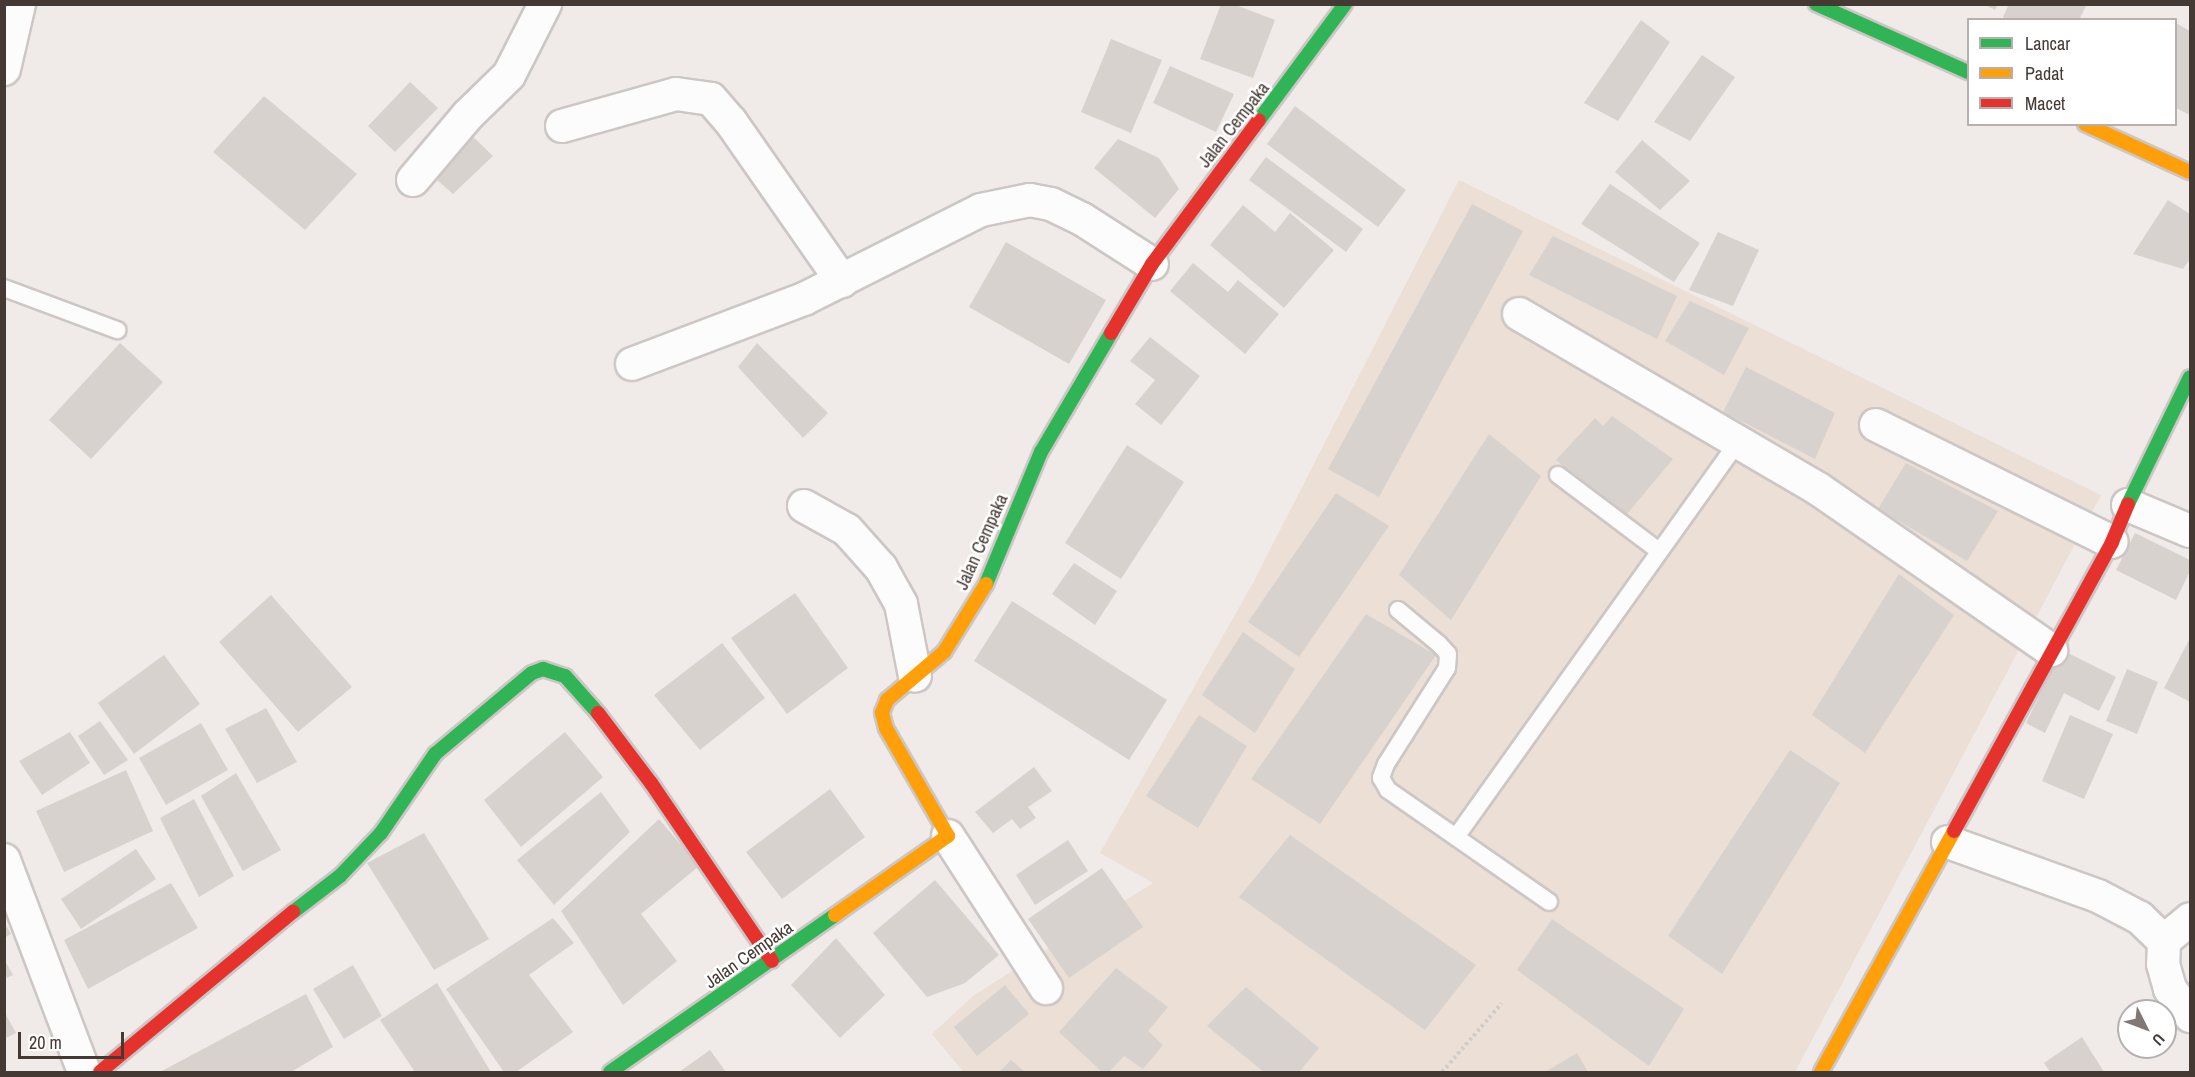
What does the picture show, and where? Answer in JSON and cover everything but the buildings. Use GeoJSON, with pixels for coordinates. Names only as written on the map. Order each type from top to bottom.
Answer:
{"type":"FeatureCollection","features":[{"type":"Feature","properties":{"kind":"main road","name":"Jalan Cempaka"},"geometry":{"type":"LineString","coordinates":[[610,1072],[948,836],[886,728],[882,713],[887,700],[944,652],[985,586],[1041,452],[1152,264],[1345,4]]}},
{"type":"Feature","properties":{"kind":"main road"},"geometry":{"type":"LineString","coordinates":[[1816,4],[1864,14],[1967,71]]}},
{"type":"Feature","properties":{"kind":"main road"},"geometry":{"type":"LineString","coordinates":[[2089,126],[2190,172]]}},
{"type":"Feature","properties":{"kind":"main road"},"geometry":{"type":"LineString","coordinates":[[1821,1072],[2112,542],[2190,377]]}},
{"type":"Feature","properties":{"kind":"main road"},"geometry":{"type":"LineString","coordinates":[[100,1072],[256,940],[349,868],[381,833],[435,754],[532,673],[543,669],[565,676],[578,688],[657,792],[772,961]]}},
{"type":"Feature","properties":{"kind":"street"},"geometry":{"type":"LineString","coordinates":[[4,69],[19,4]]}},
{"type":"Feature","properties":{"kind":"street"},"geometry":{"type":"LineString","coordinates":[[413,180],[468,115],[509,75],[545,4]]}},
{"type":"Feature","properties":{"kind":"street"},"geometry":{"type":"LineString","coordinates":[[562,126],[676,94],[711,99],[842,281]]}},
{"type":"Feature","properties":{"kind":"street"},"geometry":{"type":"LineString","coordinates":[[632,364],[842,281],[981,210],[1030,200],[1051,204],[1082,219],[1152,264]]}},
{"type":"Feature","properties":{"kind":"street"},"geometry":{"type":"LineString","coordinates":[[1519,314],[1817,488],[2051,650]]}},
{"type":"Feature","properties":{"kind":"street"},"geometry":{"type":"LineString","coordinates":[[1876,425],[2112,542]]}},
{"type":"Feature","properties":{"kind":"street"},"geometry":{"type":"LineString","coordinates":[[2128,505],[2190,531]]}},
{"type":"Feature","properties":{"kind":"street"},"geometry":{"type":"LineString","coordinates":[[804,506],[847,530],[881,568],[901,604],[915,675]]}},
{"type":"Feature","properties":{"kind":"street"},"geometry":{"type":"LineString","coordinates":[[948,836],[1046,988]]}},
{"type":"Feature","properties":{"kind":"street"},"geometry":{"type":"LineString","coordinates":[[1948,842],[2119,905],[2164,941]]}},
{"type":"Feature","properties":{"kind":"street"},"geometry":{"type":"LineString","coordinates":[[4,860],[84,1072]]}},
{"type":"Feature","properties":{"kind":"street"},"geometry":{"type":"LineString","coordinates":[[2190,919],[2164,941],[2163,964],[2169,989],[2190,1016]]}},
{"type":"Feature","properties":{"kind":"lane"},"geometry":{"type":"LineString","coordinates":[[4,288],[117,330]]}},
{"type":"Feature","properties":{"kind":"lane"},"geometry":{"type":"LineString","coordinates":[[1456,837],[1738,441]]}},
{"type":"Feature","properties":{"kind":"lane"},"geometry":{"type":"LineString","coordinates":[[1558,475],[1659,551]]}},
{"type":"Feature","properties":{"kind":"lane"},"geometry":{"type":"LineString","coordinates":[[1398,610],[1448,654],[1448,668],[1386,764],[1381,778],[1388,790],[1549,902]]}},
{"type":"Feature","properties":{"kind":"path"},"geometry":{"type":"LineString","coordinates":[[1442,1072],[1502,1003]]}},
{"type":"Feature","properties":{"kind":"shaded area"},"geometry":{"type":"Polygon","coordinates":[[[1459,180],[2101,495],[1795,1072],[960,1072],[962,1070],[932,1034],[974,995],[1153,883],[1100,853],[1253,583],[1459,180]]]}},
{"type":"Feature","properties":{"kind":"traffic: fast"},"geometry":{"type":"LineString","coordinates":[[1259,120],[1345,4]]}},
{"type":"Feature","properties":{"kind":"traffic: fast"},"geometry":{"type":"LineString","coordinates":[[1816,4],[1967,72]]}},
{"type":"Feature","properties":{"kind":"traffic: fast"},"geometry":{"type":"LineString","coordinates":[[986,584],[1041,452],[1111,333]]}},
{"type":"Feature","properties":{"kind":"traffic: fast"},"geometry":{"type":"LineString","coordinates":[[2128,504],[2190,377]]}},
{"type":"Feature","properties":{"kind":"traffic: fast"},"geometry":{"type":"LineString","coordinates":[[293,912],[340,876],[381,833],[435,754],[532,673],[543,669],[565,676],[598,713]]}},
{"type":"Feature","properties":{"kind":"traffic: fast"},"geometry":{"type":"LineString","coordinates":[[610,1072],[835,915]]}},
{"type":"Feature","properties":{"kind":"traffic: slow"},"geometry":{"type":"LineString","coordinates":[[2089,126],[2190,172]]}},
{"type":"Feature","properties":{"kind":"traffic: slow"},"geometry":{"type":"LineString","coordinates":[[835,915],[948,836],[886,728],[882,713],[887,700],[944,652],[986,584]]}},
{"type":"Feature","properties":{"kind":"traffic: slow"},"geometry":{"type":"LineString","coordinates":[[1821,1072],[1954,831]]}},
{"type":"Feature","properties":{"kind":"traffic: jam"},"geometry":{"type":"LineString","coordinates":[[1111,333],[1152,264],[1259,120]]}},
{"type":"Feature","properties":{"kind":"traffic: jam"},"geometry":{"type":"LineString","coordinates":[[1954,831],[2112,542],[2128,504]]}},
{"type":"Feature","properties":{"kind":"traffic: jam"},"geometry":{"type":"LineString","coordinates":[[598,713],[651,783],[772,961]]}},
{"type":"Feature","properties":{"kind":"traffic: jam"},"geometry":{"type":"LineString","coordinates":[[100,1072],[293,912]]}}]}
